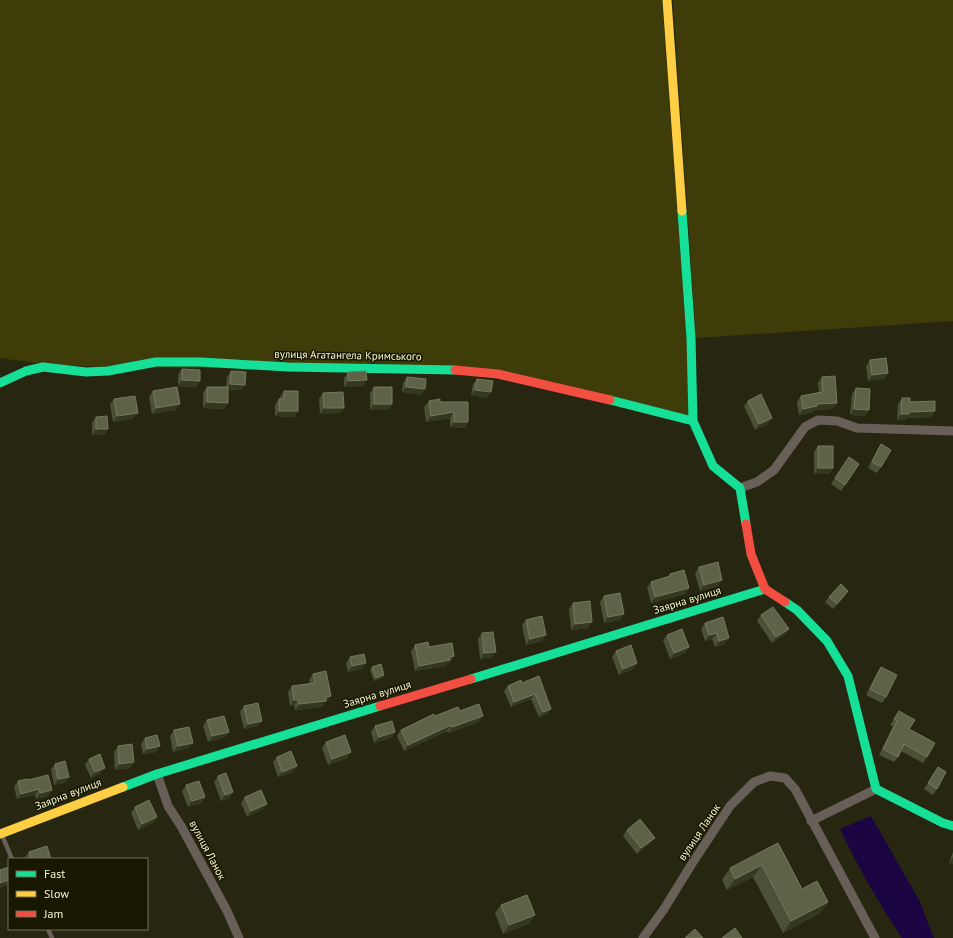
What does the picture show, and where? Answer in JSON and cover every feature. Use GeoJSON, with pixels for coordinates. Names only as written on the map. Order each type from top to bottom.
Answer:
{"type":"FeatureCollection","features":[{"type":"Feature","properties":{"kind":"street"},"geometry":{"type":"LineString","coordinates":[[667,0],[691,338],[693,421],[713,466],[740,488],[751,554],[765,589],[797,610],[827,642],[848,676],[876,789],[943,823],[953,826]]}},
{"type":"Feature","properties":{"kind":"street","name":"вулиця Агатангела Кримського"},"geometry":{"type":"LineString","coordinates":[[0,383],[26,371],[42,367],[86,372],[108,371],[156,362],[201,362],[288,367],[443,369],[498,374],[636,406],[693,421]]}},
{"type":"Feature","properties":{"kind":"street"},"geometry":{"type":"LineString","coordinates":[[740,488],[757,482],[774,470],[805,427],[818,420],[837,421],[857,428],[953,431]]}},
{"type":"Feature","properties":{"kind":"street","name":"Заярна вулиця"},"geometry":{"type":"LineString","coordinates":[[1,834],[157,774],[765,589]]}},
{"type":"Feature","properties":{"kind":"street","name":"вулиця Ланок"},"geometry":{"type":"LineString","coordinates":[[157,774],[168,806],[182,826],[227,911],[239,938]]}},
{"type":"Feature","properties":{"kind":"street","name":"вулиця Ланок"},"geometry":{"type":"LineString","coordinates":[[643,938],[664,909],[730,806],[754,782],[770,776],[785,778],[795,789],[811,820]]}},
{"type":"Feature","properties":{"kind":"street"},"geometry":{"type":"LineString","coordinates":[[875,938],[811,820],[876,789]]}},
{"type":"Feature","properties":{"kind":"lane"},"geometry":{"type":"LineString","coordinates":[[1,834],[12,858]]}},
{"type":"Feature","properties":{"kind":"shaded area"},"geometry":{"type":"Polygon","coordinates":[[[0,0],[662,0],[687,340],[689,416],[498,371],[107,367],[42,364],[0,358],[0,0]]]}},
{"type":"Feature","properties":{"kind":"shaded area"},"geometry":{"type":"Polygon","coordinates":[[[673,0],[953,0],[953,321],[696,338],[673,0]]]}},
{"type":"Feature","properties":{"kind":"shaded area"},"geometry":{"type":"Polygon","coordinates":[[[871,816],[919,900],[934,938],[902,938],[877,899],[854,857],[840,829],[871,816]]]}},
{"type":"Feature","properties":{"kind":"building"},"geometry":{"type":"Polygon","coordinates":[[[886,358],[888,373],[872,375],[870,360],[886,358]]]}},
{"type":"Feature","properties":{"kind":"building"},"geometry":{"type":"Polygon","coordinates":[[[182,369],[200,370],[200,381],[182,380],[182,369]]]}},
{"type":"Feature","properties":{"kind":"building"},"geometry":{"type":"Polygon","coordinates":[[[231,371],[246,372],[245,385],[230,384],[231,371]]]}},
{"type":"Feature","properties":{"kind":"building"},"geometry":{"type":"Polygon","coordinates":[[[366,371],[367,380],[348,381],[348,372],[366,371]]]}},
{"type":"Feature","properties":{"kind":"building"},"geometry":{"type":"Polygon","coordinates":[[[835,376],[837,403],[817,404],[817,406],[803,409],[801,396],[823,392],[822,377],[835,376]]]}},
{"type":"Feature","properties":{"kind":"building"},"geometry":{"type":"Polygon","coordinates":[[[407,377],[426,379],[425,389],[406,387],[407,377]]]}},
{"type":"Feature","properties":{"kind":"building"},"geometry":{"type":"Polygon","coordinates":[[[477,379],[493,381],[491,392],[475,390],[477,379]]]}},
{"type":"Feature","properties":{"kind":"building"},"geometry":{"type":"Polygon","coordinates":[[[177,387],[180,404],[156,408],[153,391],[177,387]]]}},
{"type":"Feature","properties":{"kind":"building"},"geometry":{"type":"Polygon","coordinates":[[[207,387],[228,387],[228,403],[207,402],[207,387]]]}},
{"type":"Feature","properties":{"kind":"building"},"geometry":{"type":"Polygon","coordinates":[[[374,387],[392,387],[392,404],[374,404],[374,387]]]}},
{"type":"Feature","properties":{"kind":"building"},"geometry":{"type":"Polygon","coordinates":[[[856,388],[870,389],[869,410],[854,409],[856,388]]]}},
{"type":"Feature","properties":{"kind":"building"},"geometry":{"type":"Polygon","coordinates":[[[284,391],[298,391],[298,411],[279,411],[279,399],[284,399],[284,391]]]}},
{"type":"Feature","properties":{"kind":"building"},"geometry":{"type":"Polygon","coordinates":[[[343,392],[344,408],[324,408],[323,393],[343,392]]]}},
{"type":"Feature","properties":{"kind":"building"},"geometry":{"type":"Polygon","coordinates":[[[761,394],[772,418],[759,424],[748,401],[761,394]]]}},
{"type":"Feature","properties":{"kind":"building"},"geometry":{"type":"Polygon","coordinates":[[[135,396],[138,413],[117,416],[114,399],[135,396]]]}},
{"type":"Feature","properties":{"kind":"building"},"geometry":{"type":"Polygon","coordinates":[[[902,398],[910,398],[910,402],[935,401],[935,411],[910,412],[909,414],[901,414],[902,398]]]}},
{"type":"Feature","properties":{"kind":"building"},"geometry":{"type":"Polygon","coordinates":[[[440,399],[440,402],[468,402],[468,422],[454,422],[454,412],[431,416],[429,401],[440,399]]]}},
{"type":"Feature","properties":{"kind":"building"},"geometry":{"type":"Polygon","coordinates":[[[107,416],[108,429],[96,429],[96,417],[107,416]]]}},
{"type":"Feature","properties":{"kind":"building"},"geometry":{"type":"Polygon","coordinates":[[[881,444],[891,450],[881,467],[872,462],[881,444]]]}},
{"type":"Feature","properties":{"kind":"building"},"geometry":{"type":"Polygon","coordinates":[[[818,446],[833,446],[833,468],[818,468],[818,446]]]}},
{"type":"Feature","properties":{"kind":"building"},"geometry":{"type":"Polygon","coordinates":[[[849,457],[859,464],[845,485],[835,478],[849,457]]]}},
{"type":"Feature","properties":{"kind":"building"},"geometry":{"type":"Polygon","coordinates":[[[718,562],[722,580],[704,585],[699,567],[718,562]]]}},
{"type":"Feature","properties":{"kind":"building"},"geometry":{"type":"Polygon","coordinates":[[[684,570],[689,588],[655,597],[651,582],[684,570]]]}},
{"type":"Feature","properties":{"kind":"building"},"geometry":{"type":"Polygon","coordinates":[[[841,584],[848,591],[837,604],[829,597],[841,584]]]}},
{"type":"Feature","properties":{"kind":"building"},"geometry":{"type":"Polygon","coordinates":[[[620,593],[624,614],[608,617],[604,596],[620,593]]]}},
{"type":"Feature","properties":{"kind":"building"},"geometry":{"type":"Polygon","coordinates":[[[590,601],[592,622],[575,624],[573,603],[590,601]]]}},
{"type":"Feature","properties":{"kind":"building"},"geometry":{"type":"Polygon","coordinates":[[[773,607],[789,629],[776,637],[761,615],[773,607]]]}},
{"type":"Feature","properties":{"kind":"building"},"geometry":{"type":"Polygon","coordinates":[[[542,616],[546,635],[530,639],[526,620],[542,616]]]}},
{"type":"Feature","properties":{"kind":"building"},"geometry":{"type":"Polygon","coordinates":[[[723,617],[729,638],[719,641],[717,633],[709,635],[705,623],[723,617]]]}},
{"type":"Feature","properties":{"kind":"building"},"geometry":{"type":"Polygon","coordinates":[[[682,629],[689,647],[674,653],[667,635],[682,629]]]}},
{"type":"Feature","properties":{"kind":"building"},"geometry":{"type":"Polygon","coordinates":[[[493,632],[496,652],[484,653],[482,633],[493,632]]]}},
{"type":"Feature","properties":{"kind":"building"},"geometry":{"type":"Polygon","coordinates":[[[428,642],[429,647],[452,643],[454,656],[450,657],[450,660],[419,666],[415,645],[428,642]]]}},
{"type":"Feature","properties":{"kind":"building"},"geometry":{"type":"Polygon","coordinates":[[[631,645],[637,663],[623,669],[616,651],[631,645]]]}},
{"type":"Feature","properties":{"kind":"building"},"geometry":{"type":"Polygon","coordinates":[[[364,654],[366,663],[352,666],[350,657],[364,654]]]}},
{"type":"Feature","properties":{"kind":"building"},"geometry":{"type":"Polygon","coordinates":[[[381,664],[384,675],[376,678],[372,667],[381,664]]]}},
{"type":"Feature","properties":{"kind":"building"},"geometry":{"type":"Polygon","coordinates":[[[881,667],[897,675],[886,697],[870,689],[881,667]]]}},
{"type":"Feature","properties":{"kind":"building"},"geometry":{"type":"Polygon","coordinates":[[[326,671],[331,696],[326,697],[326,701],[299,704],[298,700],[294,700],[292,686],[315,683],[313,674],[326,671]]]}},
{"type":"Feature","properties":{"kind":"building"},"geometry":{"type":"Polygon","coordinates":[[[539,676],[551,709],[543,712],[535,694],[514,702],[508,686],[521,680],[522,683],[539,676]]]}},
{"type":"Feature","properties":{"kind":"building"},"geometry":{"type":"Polygon","coordinates":[[[258,703],[262,721],[248,724],[244,706],[258,703]]]}},
{"type":"Feature","properties":{"kind":"building"},"geometry":{"type":"Polygon","coordinates":[[[479,704],[483,716],[452,727],[451,725],[408,745],[401,730],[434,714],[435,716],[458,707],[460,711],[479,704]]]}},
{"type":"Feature","properties":{"kind":"building"},"geometry":{"type":"Polygon","coordinates":[[[899,711],[915,720],[909,729],[935,743],[927,757],[904,744],[898,757],[883,749],[897,721],[894,719],[899,711]]]}},
{"type":"Feature","properties":{"kind":"building"},"geometry":{"type":"Polygon","coordinates":[[[224,716],[229,732],[212,736],[207,720],[224,716]]]}},
{"type":"Feature","properties":{"kind":"building"},"geometry":{"type":"Polygon","coordinates":[[[392,721],[395,732],[379,737],[375,726],[392,721]]]}},
{"type":"Feature","properties":{"kind":"building"},"geometry":{"type":"Polygon","coordinates":[[[189,727],[193,743],[178,746],[174,730],[189,727]]]}},
{"type":"Feature","properties":{"kind":"building"},"geometry":{"type":"Polygon","coordinates":[[[157,735],[160,746],[147,749],[145,738],[157,735]]]}},
{"type":"Feature","properties":{"kind":"building"},"geometry":{"type":"Polygon","coordinates":[[[345,735],[351,752],[332,759],[326,742],[345,735]]]}},
{"type":"Feature","properties":{"kind":"building"},"geometry":{"type":"Polygon","coordinates":[[[132,744],[134,762],[119,764],[118,746],[132,744]]]}},
{"type":"Feature","properties":{"kind":"building"},"geometry":{"type":"Polygon","coordinates":[[[291,751],[297,766],[282,772],[277,757],[291,751]]]}},
{"type":"Feature","properties":{"kind":"building"},"geometry":{"type":"Polygon","coordinates":[[[100,754],[105,768],[95,772],[89,759],[100,754]]]}},
{"type":"Feature","properties":{"kind":"building"},"geometry":{"type":"Polygon","coordinates":[[[65,761],[69,777],[58,779],[55,764],[65,761]]]}},
{"type":"Feature","properties":{"kind":"building"},"geometry":{"type":"Polygon","coordinates":[[[938,767],[946,772],[937,789],[928,783],[938,767]]]}},
{"type":"Feature","properties":{"kind":"building"},"geometry":{"type":"Polygon","coordinates":[[[226,773],[233,792],[225,795],[218,776],[226,773]]]}},
{"type":"Feature","properties":{"kind":"building"},"geometry":{"type":"Polygon","coordinates":[[[48,775],[52,790],[40,793],[39,789],[21,794],[18,781],[48,775]]]}},
{"type":"Feature","properties":{"kind":"building"},"geometry":{"type":"Polygon","coordinates":[[[199,781],[205,797],[192,801],[186,785],[199,781]]]}},
{"type":"Feature","properties":{"kind":"building"},"geometry":{"type":"Polygon","coordinates":[[[261,790],[267,804],[251,811],[245,797],[261,790]]]}},
{"type":"Feature","properties":{"kind":"building"},"geometry":{"type":"Polygon","coordinates":[[[149,800],[157,817],[142,824],[135,807],[149,800]]]}},
{"type":"Feature","properties":{"kind":"building"},"geometry":{"type":"Polygon","coordinates":[[[640,819],[655,838],[641,848],[627,830],[640,819]]]}},
{"type":"Feature","properties":{"kind":"building"},"geometry":{"type":"Polygon","coordinates":[[[778,843],[802,889],[817,881],[828,902],[791,921],[762,865],[735,879],[730,868],[778,843]]]}},
{"type":"Feature","properties":{"kind":"building"},"geometry":{"type":"Polygon","coordinates":[[[47,846],[51,858],[31,858],[29,852],[47,846]]]}},
{"type":"Feature","properties":{"kind":"building"},"geometry":{"type":"Polygon","coordinates":[[[8,867],[8,880],[0,883],[0,870],[8,867]]]}},
{"type":"Feature","properties":{"kind":"building"},"geometry":{"type":"Polygon","coordinates":[[[527,895],[535,915],[509,925],[501,905],[527,895]]]}},
{"type":"Feature","properties":{"kind":"building"},"geometry":{"type":"Polygon","coordinates":[[[735,928],[742,938],[722,938],[735,928]]]}},
{"type":"Feature","properties":{"kind":"building"},"geometry":{"type":"Polygon","coordinates":[[[695,929],[703,938],[685,938],[695,929]]]}},
{"type":"Feature","properties":{"kind":"traffic: fast"},"geometry":{"type":"LineString","coordinates":[[682,211],[691,338],[693,421],[713,466],[740,488],[746,524]]}},
{"type":"Feature","properties":{"kind":"traffic: fast"},"geometry":{"type":"LineString","coordinates":[[0,383],[26,371],[43,367],[86,372],[108,371],[156,362],[201,362],[288,367],[455,370]]}},
{"type":"Feature","properties":{"kind":"traffic: fast"},"geometry":{"type":"LineString","coordinates":[[610,400],[693,421]]}},
{"type":"Feature","properties":{"kind":"traffic: fast"},"geometry":{"type":"LineString","coordinates":[[471,679],[765,589]]}},
{"type":"Feature","properties":{"kind":"traffic: fast"},"geometry":{"type":"LineString","coordinates":[[785,602],[797,610],[827,641],[848,676],[876,789],[943,823],[953,826]]}},
{"type":"Feature","properties":{"kind":"traffic: fast"},"geometry":{"type":"LineString","coordinates":[[123,787],[157,774],[380,706]]}},
{"type":"Feature","properties":{"kind":"traffic: slow"},"geometry":{"type":"LineString","coordinates":[[667,0],[682,211]]}},
{"type":"Feature","properties":{"kind":"traffic: slow"},"geometry":{"type":"LineString","coordinates":[[0,834],[123,787]]}},
{"type":"Feature","properties":{"kind":"traffic: jam"},"geometry":{"type":"LineString","coordinates":[[455,370],[498,374],[610,400]]}},
{"type":"Feature","properties":{"kind":"traffic: jam"},"geometry":{"type":"LineString","coordinates":[[746,524],[751,554],[765,589],[785,602]]}},
{"type":"Feature","properties":{"kind":"traffic: jam"},"geometry":{"type":"LineString","coordinates":[[380,706],[471,679]]}}]}
